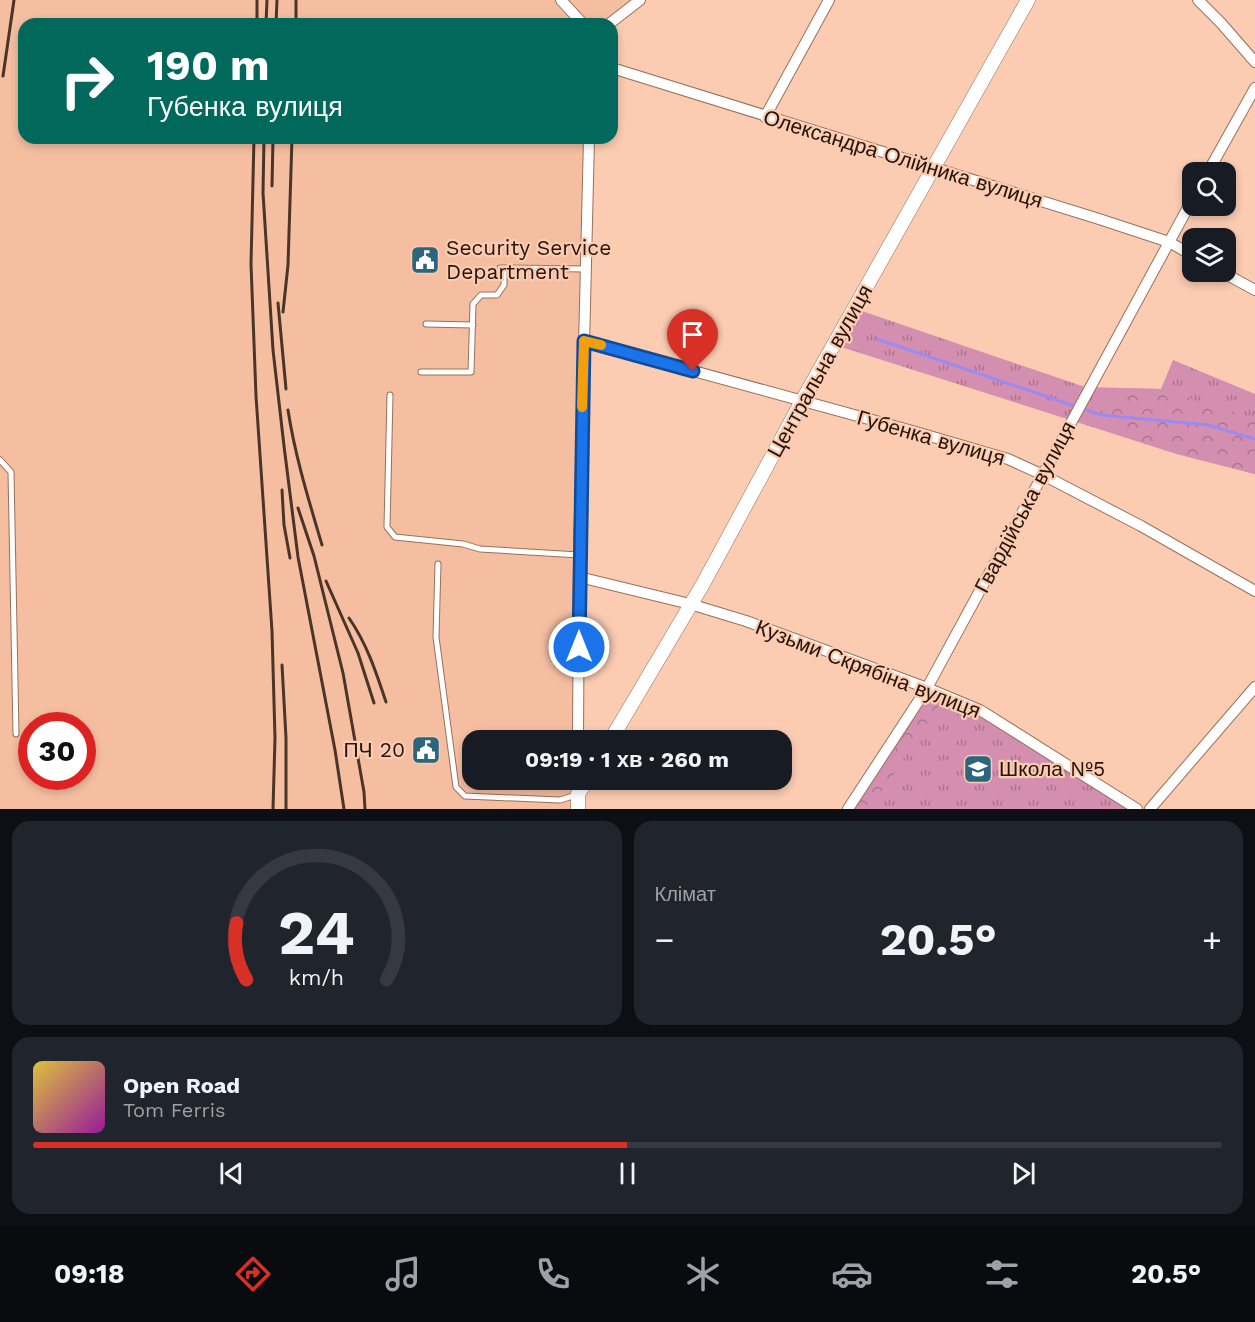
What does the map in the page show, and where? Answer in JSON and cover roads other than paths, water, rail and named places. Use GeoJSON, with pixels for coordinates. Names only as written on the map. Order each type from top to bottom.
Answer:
{"type":"FeatureCollection","features":[{"type":"Feature","properties":{"kind":"main road","name":"Центральна вулиця"},"geometry":{"type":"LineString","coordinates":[[616,730],[703,584],[802,401],[1028,0]]}},
{"type":"Feature","properties":{"kind":"main road"},"geometry":{"type":"LineString","coordinates":[[578,790],[578,809]]}},
{"type":"Feature","properties":{"kind":"street"},"geometry":{"type":"LineString","coordinates":[[561,0],[578,18]]}},
{"type":"Feature","properties":{"kind":"street"},"geometry":{"type":"LineString","coordinates":[[617,18],[640,0]]}},
{"type":"Feature","properties":{"kind":"street"},"geometry":{"type":"LineString","coordinates":[[765,117],[829,0]]}},
{"type":"Feature","properties":{"kind":"street"},"geometry":{"type":"LineString","coordinates":[[1198,0],[1221,22],[1255,62]]}},
{"type":"Feature","properties":{"kind":"street","name":"Олександра Олійника вулиця"},"geometry":{"type":"LineString","coordinates":[[618,70],[1169,242],[1182,249]]}},
{"type":"Feature","properties":{"kind":"street"},"geometry":{"type":"LineString","coordinates":[[1214,162],[1255,88]]}},
{"type":"Feature","properties":{"kind":"street"},"geometry":{"type":"LineString","coordinates":[[578,730],[579,555],[589,144]]}},
{"type":"Feature","properties":{"kind":"street","name":"Гвардійська вулиця"},"geometry":{"type":"LineString","coordinates":[[848,809],[927,688],[1183,216]]}},
{"type":"Feature","properties":{"kind":"street"},"geometry":{"type":"LineString","coordinates":[[1236,280],[1255,290]]}},
{"type":"Feature","properties":{"kind":"street","name":"Губенка вулиця"},"geometry":{"type":"LineString","coordinates":[[584,341],[1008,459],[1141,526],[1255,591]]}},
{"type":"Feature","properties":{"kind":"street","name":"Кузьми Скрябіна вулиця"},"geometry":{"type":"LineString","coordinates":[[579,577],[690,604],[746,621],[980,710],[1137,809]]}},
{"type":"Feature","properties":{"kind":"street"},"geometry":{"type":"LineString","coordinates":[[1150,809],[1255,687]]}},
{"type":"Feature","properties":{"kind":"lane"},"geometry":{"type":"LineString","coordinates":[[421,372],[471,372],[473,304],[481,295],[497,295],[504,285],[502,268],[586,269]]}},
{"type":"Feature","properties":{"kind":"lane"},"geometry":{"type":"LineString","coordinates":[[426,324],[472,325]]}},
{"type":"Feature","properties":{"kind":"lane"},"geometry":{"type":"LineString","coordinates":[[390,395],[387,527],[395,537],[463,544],[480,549],[579,555]]}},
{"type":"Feature","properties":{"kind":"lane"},"geometry":{"type":"LineString","coordinates":[[0,460],[11,472],[16,734]]}},
{"type":"Feature","properties":{"kind":"lane"},"geometry":{"type":"LineString","coordinates":[[438,564],[436,637],[456,787],[465,796],[560,801],[574,790]]}},
{"type":"Feature","properties":{"kind":"waterway"},"geometry":{"type":"LineString","coordinates":[[877,339],[1101,415],[1208,425],[1255,439]]}},
{"type":"Feature","properties":{"kind":"railway"},"geometry":{"type":"LineString","coordinates":[[3,76],[14,0]]}},
{"type":"Feature","properties":{"kind":"railway"},"geometry":{"type":"LineString","coordinates":[[257,0],[257,18]]}},
{"type":"Feature","properties":{"kind":"railway"},"geometry":{"type":"LineString","coordinates":[[266,18],[267,0]]}},
{"type":"Feature","properties":{"kind":"railway"},"geometry":{"type":"LineString","coordinates":[[276,18],[277,0]]}},
{"type":"Feature","properties":{"kind":"railway"},"geometry":{"type":"LineString","coordinates":[[296,0],[296,18]]}},
{"type":"Feature","properties":{"kind":"railway"},"geometry":{"type":"LineString","coordinates":[[254,144],[251,264],[256,396],[272,631],[275,738],[273,809]]}},
{"type":"Feature","properties":{"kind":"railway"},"geometry":{"type":"LineString","coordinates":[[264,144],[263,193],[273,350],[284,446],[298,557],[344,809]]}},
{"type":"Feature","properties":{"kind":"railway"},"geometry":{"type":"LineString","coordinates":[[272,186],[273,144]]}},
{"type":"Feature","properties":{"kind":"railway"},"geometry":{"type":"LineString","coordinates":[[283,312],[288,265],[292,144]]}},
{"type":"Feature","properties":{"kind":"railway"},"geometry":{"type":"LineString","coordinates":[[278,303],[286,389]]}},
{"type":"Feature","properties":{"kind":"railway"},"geometry":{"type":"LineString","coordinates":[[288,410],[298,461],[322,545]]}},
{"type":"Feature","properties":{"kind":"railway"},"geometry":{"type":"LineString","coordinates":[[282,490],[284,525],[290,558]]}},
{"type":"Feature","properties":{"kind":"railway"},"geometry":{"type":"LineString","coordinates":[[298,508],[314,556],[343,673],[365,809]]}},
{"type":"Feature","properties":{"kind":"railway"},"geometry":{"type":"LineString","coordinates":[[326,581],[358,653],[374,703]]}},
{"type":"Feature","properties":{"kind":"railway"},"geometry":{"type":"LineString","coordinates":[[349,618],[366,648],[386,702]]}},
{"type":"Feature","properties":{"kind":"railway"},"geometry":{"type":"LineString","coordinates":[[282,665],[286,738],[286,809]]}},
{"type":"Feature","properties":{"kind":"place","name":"Security Service Department"},"geometry":{"type":"Point","coordinates":[425,260]}},
{"type":"Feature","properties":{"kind":"place","name":"ПЧ 20"},"geometry":{"type":"Point","coordinates":[426,750]}},
{"type":"Feature","properties":{"kind":"place","name":"Школа №5"},"geometry":{"type":"Point","coordinates":[978,769]}}]}
